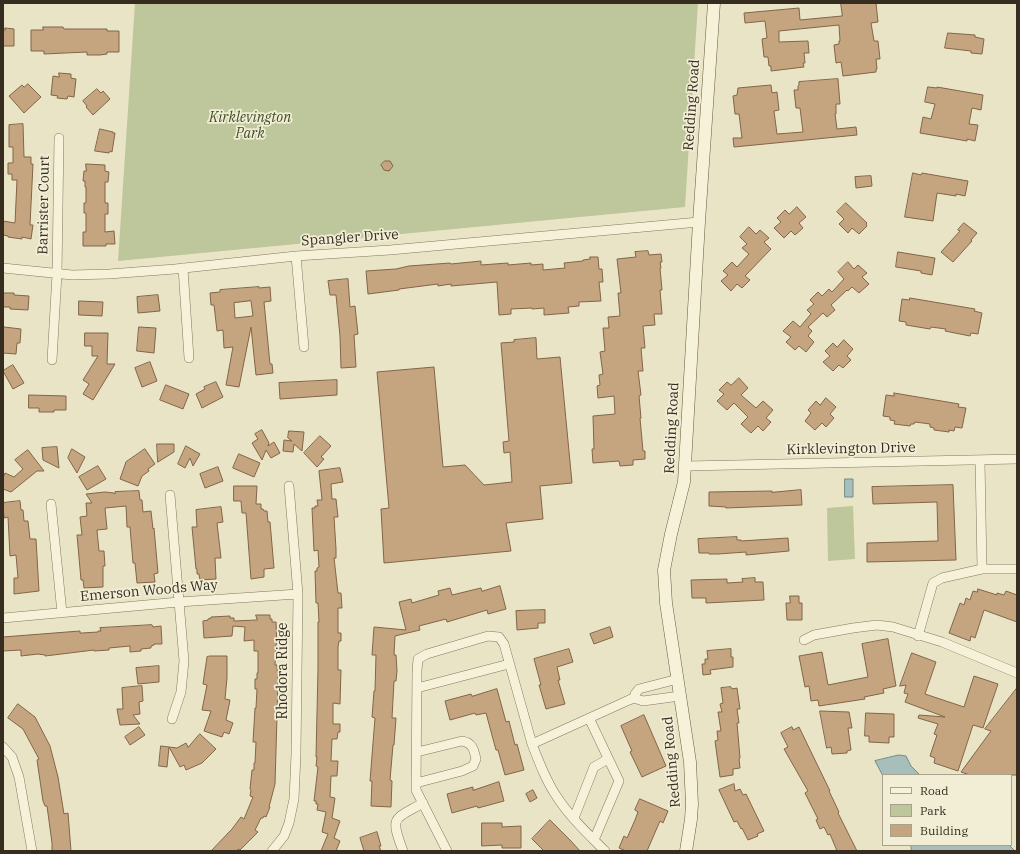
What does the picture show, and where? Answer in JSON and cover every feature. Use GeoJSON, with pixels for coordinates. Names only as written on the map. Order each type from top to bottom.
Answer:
{"type":"FeatureCollection","features":[{"type":"Feature","properties":{"kind":"street","name":"Redding Road"},"geometry":{"type":"LineString","coordinates":[[686,851],[691,819],[692,785],[690,762],[666,603],[664,570],[684,482],[686,466],[699,222],[714,3]]}},
{"type":"Feature","properties":{"kind":"street","name":"Barrister Court"},"geometry":{"type":"LineString","coordinates":[[52,360],[57,274],[59,138]]}},
{"type":"Feature","properties":{"kind":"street","name":"Spangler Drive"},"geometry":{"type":"LineString","coordinates":[[3,268],[72,275],[109,274],[296,256],[390,250],[699,222]]}},
{"type":"Feature","properties":{"kind":"street"},"geometry":{"type":"LineString","coordinates":[[296,256],[304,347]]}},
{"type":"Feature","properties":{"kind":"street"},"geometry":{"type":"LineString","coordinates":[[183,268],[189,358]]}},
{"type":"Feature","properties":{"kind":"street","name":"Kirklevington Drive"},"geometry":{"type":"LineString","coordinates":[[686,466],[1017,459]]}},
{"type":"Feature","properties":{"kind":"street"},"geometry":{"type":"LineString","coordinates":[[980,460],[982,569]]}},
{"type":"Feature","properties":{"kind":"street","name":"Rhodora Ridge"},"geometry":{"type":"LineString","coordinates":[[272,851],[284,836],[289,823],[294,799],[297,716],[298,594],[288,486]]}},
{"type":"Feature","properties":{"kind":"street"},"geometry":{"type":"LineString","coordinates":[[170,494],[183,642],[184,675],[182,692],[172,719]]}},
{"type":"Feature","properties":{"kind":"street"},"geometry":{"type":"LineString","coordinates":[[51,504],[62,613]]}},
{"type":"Feature","properties":{"kind":"street"},"geometry":{"type":"LineString","coordinates":[[918,636],[933,583],[942,578],[982,569],[1017,569]]}},
{"type":"Feature","properties":{"kind":"street","name":"Emerson Woods Way"},"geometry":{"type":"LineString","coordinates":[[3,618],[179,602],[298,594]]}},
{"type":"Feature","properties":{"kind":"street"},"geometry":{"type":"LineString","coordinates":[[804,640],[814,635],[877,625],[893,627],[918,636],[942,642],[1017,673]]}},
{"type":"Feature","properties":{"kind":"street"},"geometry":{"type":"LineString","coordinates":[[447,851],[416,790],[418,659],[427,654],[488,636],[499,637],[504,644],[532,744],[540,767],[557,797],[574,818],[605,851]]}},
{"type":"Feature","properties":{"kind":"street"},"geometry":{"type":"LineString","coordinates":[[417,688],[509,664]]}},
{"type":"Feature","properties":{"kind":"street"},"geometry":{"type":"LineString","coordinates":[[532,744],[634,698],[635,694],[640,689],[654,684],[678,679]]}},
{"type":"Feature","properties":{"kind":"street"},"geometry":{"type":"LineString","coordinates":[[634,698],[643,702],[680,696]]}},
{"type":"Feature","properties":{"kind":"street"},"geometry":{"type":"LineString","coordinates":[[589,718],[619,782],[594,840]]}},
{"type":"Feature","properties":{"kind":"street"},"geometry":{"type":"LineString","coordinates":[[416,783],[462,771],[472,766],[476,759],[473,747],[468,742],[462,741],[417,752]]}},
{"type":"Feature","properties":{"kind":"street"},"geometry":{"type":"LineString","coordinates":[[3,747],[12,757],[19,777],[32,851]]}},
{"type":"Feature","properties":{"kind":"street"},"geometry":{"type":"LineString","coordinates":[[574,818],[594,767],[608,759]]}},
{"type":"Feature","properties":{"kind":"street"},"geometry":{"type":"LineString","coordinates":[[403,851],[396,832],[395,823],[398,817],[423,803]]}},
{"type":"Feature","properties":{"kind":"green space","name":"Kirklevington Park"},"geometry":{"type":"Polygon","coordinates":[[[135,3],[698,3],[685,207],[118,261],[135,3]]]}},
{"type":"Feature","properties":{"kind":"green space"},"geometry":{"type":"Polygon","coordinates":[[[853,506],[855,559],[828,561],[827,508],[853,506]]]}},
{"type":"Feature","properties":{"kind":"water"},"geometry":{"type":"Polygon","coordinates":[[[845,479],[853,479],[853,497],[845,497],[845,479]]]}},
{"type":"Feature","properties":{"kind":"water"},"geometry":{"type":"Polygon","coordinates":[[[899,755],[906,756],[911,766],[919,774],[882,774],[875,761],[899,755]]]}},
{"type":"Feature","properties":{"kind":"water"},"geometry":{"type":"Polygon","coordinates":[[[911,846],[1010,846],[1015,851],[912,851],[911,846]]]}},
{"type":"Feature","properties":{"kind":"building"},"geometry":{"type":"Polygon","coordinates":[[[841,3],[876,3],[878,22],[871,23],[874,41],[878,41],[880,59],[876,59],[876,72],[843,76],[841,62],[836,63],[834,45],[839,44],[840,41],[839,25],[779,31],[779,42],[808,41],[809,53],[804,53],[804,67],[771,71],[768,57],[764,57],[762,39],[767,38],[765,21],[745,23],[744,13],[799,8],[800,20],[842,16],[841,3]]]}},
{"type":"Feature","properties":{"kind":"building"},"geometry":{"type":"Polygon","coordinates":[[[43,27],[63,27],[64,29],[107,29],[107,31],[119,31],[119,52],[107,52],[107,54],[100,55],[87,55],[87,52],[44,54],[44,51],[31,51],[31,30],[43,30],[43,27]]]}},
{"type":"Feature","properties":{"kind":"building"},"geometry":{"type":"Polygon","coordinates":[[[5,28],[14,29],[14,46],[3,46],[3,30],[5,30],[5,28]]]}},
{"type":"Feature","properties":{"kind":"building"},"geometry":{"type":"Polygon","coordinates":[[[948,33],[975,35],[975,37],[984,39],[982,54],[971,53],[971,51],[945,48],[948,33]]]}},
{"type":"Feature","properties":{"kind":"building"},"geometry":{"type":"Polygon","coordinates":[[[59,73],[71,74],[71,78],[76,79],[74,97],[68,96],[67,99],[57,98],[58,96],[51,95],[53,76],[59,77],[59,73]]]}},
{"type":"Feature","properties":{"kind":"building"},"geometry":{"type":"Polygon","coordinates":[[[838,79],[840,104],[836,104],[835,114],[837,129],[856,127],[857,135],[734,147],[733,138],[742,138],[739,114],[735,114],[733,96],[737,95],[738,88],[771,85],[772,93],[777,92],[779,110],[774,111],[777,134],[803,132],[800,108],[796,108],[794,90],[798,90],[799,82],[838,79]]]}},
{"type":"Feature","properties":{"kind":"building"},"geometry":{"type":"Polygon","coordinates":[[[28,84],[41,97],[24,113],[9,96],[22,85],[24,87],[28,84]]]}},
{"type":"Feature","properties":{"kind":"building"},"geometry":{"type":"Polygon","coordinates":[[[928,87],[937,87],[983,95],[981,110],[972,108],[969,124],[978,125],[975,141],[920,133],[923,117],[931,119],[935,104],[925,102],[928,87]]]}},
{"type":"Feature","properties":{"kind":"building"},"geometry":{"type":"Polygon","coordinates":[[[97,89],[101,93],[103,91],[110,99],[93,115],[83,101],[97,89]]]}},
{"type":"Feature","properties":{"kind":"building"},"geometry":{"type":"Polygon","coordinates":[[[23,124],[24,157],[31,157],[31,164],[33,164],[30,225],[33,225],[31,239],[22,237],[22,239],[8,237],[3,235],[3,221],[15,223],[17,180],[12,180],[12,174],[8,174],[8,163],[13,163],[13,147],[9,147],[9,125],[23,124]]]}},
{"type":"Feature","properties":{"kind":"building"},"geometry":{"type":"Polygon","coordinates":[[[100,129],[115,133],[112,152],[95,151],[100,129]]]}},
{"type":"Feature","properties":{"kind":"building"},"geometry":{"type":"Polygon","coordinates":[[[385,161],[390,161],[393,166],[389,171],[384,170],[381,165],[385,161]]]}},
{"type":"Feature","properties":{"kind":"building"},"geometry":{"type":"Polygon","coordinates":[[[86,164],[105,165],[105,171],[109,172],[108,182],[105,182],[105,203],[108,203],[108,214],[105,214],[105,232],[114,231],[115,244],[106,244],[106,246],[83,246],[83,232],[86,232],[86,213],[84,213],[84,203],[86,203],[86,187],[85,181],[83,181],[84,171],[86,171],[86,164]]]}},
{"type":"Feature","properties":{"kind":"building"},"geometry":{"type":"Polygon","coordinates":[[[913,173],[921,175],[922,173],[968,181],[965,196],[937,193],[933,221],[905,217],[913,173]]]}},
{"type":"Feature","properties":{"kind":"building"},"geometry":{"type":"Polygon","coordinates":[[[871,176],[872,186],[856,188],[855,177],[871,176]]]}},
{"type":"Feature","properties":{"kind":"building"},"geometry":{"type":"Polygon","coordinates":[[[846,203],[867,223],[867,226],[859,234],[852,228],[848,233],[839,224],[844,219],[837,212],[846,203]]]}},
{"type":"Feature","properties":{"kind":"building"},"geometry":{"type":"Polygon","coordinates":[[[797,207],[806,217],[799,223],[803,228],[795,235],[791,231],[784,238],[774,228],[781,222],[777,218],[785,210],[789,214],[797,207]]]}},
{"type":"Feature","properties":{"kind":"building"},"geometry":{"type":"Polygon","coordinates":[[[964,223],[977,233],[971,240],[972,241],[953,262],[941,252],[960,231],[958,230],[964,223]]]}},
{"type":"Feature","properties":{"kind":"building"},"geometry":{"type":"Polygon","coordinates":[[[749,227],[756,234],[760,230],[769,238],[764,242],[771,249],[745,276],[750,280],[742,288],[737,284],[731,291],[721,281],[728,275],[723,271],[732,262],[737,267],[749,254],[742,248],[747,244],[740,237],[749,227]]]}},
{"type":"Feature","properties":{"kind":"building"},"geometry":{"type":"Polygon","coordinates":[[[648,251],[649,255],[661,254],[662,262],[660,262],[660,268],[662,290],[660,290],[662,314],[654,314],[655,325],[643,326],[645,348],[641,348],[643,371],[638,371],[641,395],[639,396],[640,418],[645,459],[633,460],[633,465],[620,466],[619,461],[593,463],[593,416],[615,414],[614,396],[598,398],[597,386],[600,385],[599,375],[603,374],[600,352],[605,351],[603,328],[609,328],[608,317],[620,316],[618,293],[621,293],[617,259],[636,257],[635,252],[648,251]]]}},
{"type":"Feature","properties":{"kind":"building"},"geometry":{"type":"Polygon","coordinates":[[[898,252],[935,258],[932,275],[921,273],[921,271],[896,267],[898,252]]]}},
{"type":"Feature","properties":{"kind":"building"},"geometry":{"type":"Polygon","coordinates":[[[590,257],[598,257],[599,269],[602,269],[603,282],[599,282],[601,301],[579,302],[579,306],[568,307],[569,313],[544,315],[544,308],[532,308],[511,309],[511,314],[499,315],[497,282],[451,286],[451,284],[438,286],[438,284],[368,294],[366,271],[396,269],[409,266],[481,261],[481,265],[508,263],[508,265],[531,263],[531,265],[543,264],[543,270],[565,268],[564,263],[583,261],[590,259],[590,257]]]}},
{"type":"Feature","properties":{"kind":"building"},"geometry":{"type":"Polygon","coordinates":[[[848,262],[854,269],[858,265],[867,273],[862,277],[869,284],[859,293],[852,287],[848,291],[847,290],[831,305],[835,310],[827,317],[823,313],[808,327],[812,331],[808,336],[814,342],[806,352],[799,346],[795,350],[786,342],[791,337],[783,331],[793,321],[800,327],[811,314],[807,310],[814,304],[810,300],[818,292],[822,296],[829,289],[832,292],[844,279],[838,272],[848,262]]]}},
{"type":"Feature","properties":{"kind":"building"},"geometry":{"type":"Polygon","coordinates":[[[348,279],[350,307],[355,306],[358,334],[354,335],[356,367],[341,368],[336,295],[330,295],[328,281],[348,279]]]}},
{"type":"Feature","properties":{"kind":"building"},"geometry":{"type":"Polygon","coordinates":[[[270,287],[271,301],[264,302],[270,364],[272,364],[273,373],[256,375],[251,327],[239,387],[226,385],[233,347],[224,348],[223,330],[217,331],[214,305],[211,305],[210,293],[220,292],[220,290],[270,287]],[[251,301],[234,303],[235,318],[253,316],[251,301]]]}},
{"type":"Feature","properties":{"kind":"building"},"geometry":{"type":"Polygon","coordinates":[[[3,293],[14,293],[14,295],[29,296],[28,310],[3,307],[3,293]]]}},
{"type":"Feature","properties":{"kind":"building"},"geometry":{"type":"Polygon","coordinates":[[[158,295],[160,311],[138,313],[137,297],[158,295]]]}},
{"type":"Feature","properties":{"kind":"building"},"geometry":{"type":"Polygon","coordinates":[[[910,298],[975,309],[974,311],[982,313],[978,334],[971,333],[970,336],[945,331],[946,329],[931,327],[930,329],[906,325],[906,322],[899,321],[902,299],[909,300],[910,298]]]}},
{"type":"Feature","properties":{"kind":"building"},"geometry":{"type":"Polygon","coordinates":[[[79,301],[103,302],[102,316],[79,315],[79,301]]]}},
{"type":"Feature","properties":{"kind":"building"},"geometry":{"type":"Polygon","coordinates":[[[4,327],[21,329],[20,343],[17,343],[16,354],[3,353],[4,327]]]}},
{"type":"Feature","properties":{"kind":"building"},"geometry":{"type":"Polygon","coordinates":[[[139,327],[156,328],[154,353],[137,351],[139,327]]]}},
{"type":"Feature","properties":{"kind":"building"},"geometry":{"type":"Polygon","coordinates":[[[85,333],[108,333],[107,364],[115,364],[93,400],[83,394],[89,384],[83,380],[98,356],[92,356],[92,346],[85,346],[85,333]]]}},
{"type":"Feature","properties":{"kind":"building"},"geometry":{"type":"Polygon","coordinates":[[[536,338],[537,359],[560,357],[572,483],[540,486],[543,519],[506,523],[511,551],[384,563],[381,509],[389,508],[377,372],[434,367],[443,467],[465,465],[484,485],[512,482],[510,452],[504,453],[503,442],[509,441],[501,343],[536,338]]]}},
{"type":"Feature","properties":{"kind":"building"},"geometry":{"type":"Polygon","coordinates":[[[844,340],[853,349],[847,356],[851,360],[843,368],[839,365],[833,371],[823,362],[830,356],[825,351],[833,343],[837,347],[844,340]]]}},
{"type":"Feature","properties":{"kind":"building"},"geometry":{"type":"Polygon","coordinates":[[[150,362],[157,381],[142,387],[135,368],[150,362]]]}},
{"type":"Feature","properties":{"kind":"building"},"geometry":{"type":"Polygon","coordinates":[[[13,365],[24,383],[13,389],[3,371],[13,365]]]}},
{"type":"Feature","properties":{"kind":"building"},"geometry":{"type":"Polygon","coordinates":[[[739,378],[748,388],[741,395],[756,408],[763,401],[773,410],[766,418],[771,422],[763,431],[758,426],[751,433],[741,424],[748,417],[734,403],[727,410],[717,401],[724,394],[719,390],[727,382],[731,385],[739,378]]]}},
{"type":"Feature","properties":{"kind":"building"},"geometry":{"type":"Polygon","coordinates":[[[337,380],[337,395],[280,399],[279,383],[337,380]]]}},
{"type":"Feature","properties":{"kind":"building"},"geometry":{"type":"Polygon","coordinates":[[[216,382],[223,397],[202,408],[196,394],[205,389],[204,387],[216,382]]]}},
{"type":"Feature","properties":{"kind":"building"},"geometry":{"type":"Polygon","coordinates":[[[166,385],[189,394],[183,409],[160,400],[166,385]]]}},
{"type":"Feature","properties":{"kind":"building"},"geometry":{"type":"Polygon","coordinates":[[[894,393],[959,404],[958,407],[966,408],[962,428],[955,427],[954,431],[949,430],[949,432],[934,430],[934,428],[930,427],[930,424],[915,422],[910,426],[894,424],[895,421],[890,420],[890,417],[883,416],[886,395],[894,396],[894,393]]]}},
{"type":"Feature","properties":{"kind":"building"},"geometry":{"type":"Polygon","coordinates":[[[29,395],[66,396],[66,410],[39,412],[39,408],[29,408],[29,395]]]}},
{"type":"Feature","properties":{"kind":"building"},"geometry":{"type":"Polygon","coordinates":[[[826,398],[836,407],[830,414],[834,418],[826,427],[822,423],[815,430],[805,421],[811,413],[808,410],[816,401],[820,405],[826,398]]]}},
{"type":"Feature","properties":{"kind":"building"},"geometry":{"type":"Polygon","coordinates":[[[262,430],[269,443],[268,446],[274,442],[280,453],[271,458],[266,450],[262,460],[252,443],[258,439],[255,434],[262,430]]]}},
{"type":"Feature","properties":{"kind":"building"},"geometry":{"type":"Polygon","coordinates":[[[289,431],[304,432],[302,451],[294,444],[293,452],[283,451],[284,440],[292,441],[288,438],[289,431]]]}},
{"type":"Feature","properties":{"kind":"building"},"geometry":{"type":"Polygon","coordinates":[[[320,436],[331,446],[321,457],[324,459],[317,467],[304,453],[320,436]]]}},
{"type":"Feature","properties":{"kind":"building"},"geometry":{"type":"Polygon","coordinates":[[[157,444],[174,444],[174,452],[158,462],[157,444]]]}},
{"type":"Feature","properties":{"kind":"building"},"geometry":{"type":"Polygon","coordinates":[[[186,446],[200,454],[193,466],[190,458],[185,468],[178,464],[186,446]]]}},
{"type":"Feature","properties":{"kind":"building"},"geometry":{"type":"Polygon","coordinates":[[[57,447],[59,468],[43,460],[42,448],[57,447]]]}},
{"type":"Feature","properties":{"kind":"building"},"geometry":{"type":"Polygon","coordinates":[[[72,449],[85,457],[77,473],[68,458],[72,449]]]}},
{"type":"Feature","properties":{"kind":"building"},"geometry":{"type":"Polygon","coordinates":[[[145,449],[155,464],[142,476],[138,486],[120,479],[126,462],[145,449]]]}},
{"type":"Feature","properties":{"kind":"building"},"geometry":{"type":"Polygon","coordinates":[[[28,450],[44,471],[37,471],[11,492],[3,489],[3,478],[5,473],[14,477],[23,469],[15,460],[28,450]]]}},
{"type":"Feature","properties":{"kind":"building"},"geometry":{"type":"Polygon","coordinates":[[[239,454],[260,463],[254,477],[233,468],[239,454]]]}},
{"type":"Feature","properties":{"kind":"building"},"geometry":{"type":"Polygon","coordinates":[[[98,466],[106,479],[87,490],[79,477],[98,466]]]}},
{"type":"Feature","properties":{"kind":"building"},"geometry":{"type":"Polygon","coordinates":[[[218,467],[223,481],[205,488],[200,474],[218,467]]]}},
{"type":"Feature","properties":{"kind":"building"},"geometry":{"type":"Polygon","coordinates":[[[340,468],[343,482],[331,484],[332,499],[336,499],[338,517],[334,517],[336,558],[334,558],[338,593],[341,593],[342,608],[338,608],[338,633],[341,633],[341,641],[339,641],[338,647],[338,670],[341,670],[340,704],[333,703],[333,724],[340,724],[340,732],[338,732],[337,739],[332,739],[331,761],[338,761],[337,776],[331,776],[330,797],[335,798],[332,818],[340,821],[334,838],[340,841],[336,851],[321,851],[328,834],[322,832],[326,812],[317,810],[318,804],[314,801],[318,767],[316,766],[316,757],[319,622],[318,603],[316,603],[315,571],[317,571],[317,568],[319,567],[318,550],[314,551],[312,508],[318,506],[317,500],[322,500],[319,471],[340,468]]]}},
{"type":"Feature","properties":{"kind":"building"},"geometry":{"type":"Polygon","coordinates":[[[953,485],[956,560],[867,562],[867,543],[938,541],[937,502],[873,504],[872,487],[953,485]]]}},
{"type":"Feature","properties":{"kind":"building"},"geometry":{"type":"Polygon","coordinates":[[[234,486],[257,486],[256,504],[261,504],[261,509],[267,511],[268,522],[270,522],[274,568],[264,569],[264,577],[251,579],[246,513],[242,513],[241,501],[234,501],[234,486]]]}},
{"type":"Feature","properties":{"kind":"building"},"geometry":{"type":"Polygon","coordinates":[[[801,490],[802,505],[726,508],[709,506],[709,492],[772,492],[801,490]]]}},
{"type":"Feature","properties":{"kind":"building"},"geometry":{"type":"Polygon","coordinates":[[[139,491],[140,500],[142,500],[143,512],[151,511],[153,529],[154,528],[158,573],[154,574],[155,582],[137,583],[135,563],[133,563],[130,527],[127,527],[126,506],[105,508],[107,529],[97,530],[99,551],[104,551],[105,566],[103,566],[103,587],[84,588],[83,580],[81,580],[77,535],[82,535],[80,517],[87,516],[86,503],[92,503],[86,494],[105,492],[115,494],[115,492],[139,491]]]}},
{"type":"Feature","properties":{"kind":"building"},"geometry":{"type":"Polygon","coordinates":[[[20,501],[24,521],[28,521],[30,539],[36,539],[39,591],[14,594],[14,578],[18,578],[16,555],[10,556],[8,517],[4,518],[3,503],[20,501]]]}},
{"type":"Feature","properties":{"kind":"building"},"geometry":{"type":"Polygon","coordinates":[[[221,507],[223,522],[217,523],[221,558],[215,558],[216,579],[200,580],[196,569],[192,527],[197,527],[196,510],[221,507]]]}},
{"type":"Feature","properties":{"kind":"building"},"geometry":{"type":"Polygon","coordinates":[[[737,537],[737,540],[741,541],[788,538],[789,551],[746,555],[746,552],[718,554],[699,553],[698,539],[737,537]]]}},
{"type":"Feature","properties":{"kind":"building"},"geometry":{"type":"Polygon","coordinates":[[[755,578],[755,582],[763,582],[764,600],[706,603],[706,598],[692,598],[691,580],[727,579],[727,583],[743,582],[742,579],[755,578]]]}},
{"type":"Feature","properties":{"kind":"building"},"geometry":{"type":"Polygon","coordinates":[[[500,586],[506,609],[488,614],[487,610],[447,622],[446,619],[419,626],[420,630],[395,636],[394,655],[396,655],[397,671],[396,681],[394,681],[392,718],[396,718],[390,780],[392,781],[391,807],[371,806],[372,781],[370,781],[375,718],[372,717],[375,691],[376,655],[372,655],[374,627],[406,630],[399,602],[411,599],[412,603],[439,595],[438,591],[450,588],[452,595],[481,588],[482,591],[500,586]]]}},
{"type":"Feature","properties":{"kind":"building"},"geometry":{"type":"Polygon","coordinates":[[[978,589],[997,595],[997,593],[1004,595],[1006,591],[1017,595],[1017,622],[984,610],[975,638],[971,636],[970,641],[949,633],[960,603],[964,605],[966,598],[970,600],[973,591],[977,592],[978,589]]]}},
{"type":"Feature","properties":{"kind":"building"},"geometry":{"type":"Polygon","coordinates":[[[790,596],[799,596],[799,603],[802,603],[802,620],[787,620],[786,603],[790,603],[790,596]]]}},
{"type":"Feature","properties":{"kind":"building"},"geometry":{"type":"Polygon","coordinates":[[[545,610],[545,623],[538,623],[538,628],[517,630],[516,611],[545,610]]]}},
{"type":"Feature","properties":{"kind":"building"},"geometry":{"type":"Polygon","coordinates":[[[256,615],[270,615],[272,622],[276,622],[277,644],[275,665],[277,665],[278,682],[275,784],[270,807],[266,817],[264,816],[261,818],[255,830],[258,832],[240,850],[211,851],[241,817],[244,819],[253,797],[250,796],[250,789],[252,770],[254,770],[255,763],[256,742],[253,742],[257,689],[255,689],[255,679],[257,679],[258,673],[258,651],[254,651],[254,640],[244,641],[245,627],[233,626],[232,636],[204,638],[203,621],[208,620],[211,617],[230,616],[230,618],[234,618],[234,621],[257,620],[256,615]]]}},
{"type":"Feature","properties":{"kind":"building"},"geometry":{"type":"Polygon","coordinates":[[[152,625],[153,627],[161,626],[162,644],[154,644],[151,648],[141,649],[141,651],[130,652],[130,646],[109,648],[109,650],[94,650],[45,656],[38,654],[21,656],[21,650],[3,651],[3,637],[80,631],[80,633],[98,632],[101,631],[100,628],[152,625]]]}},
{"type":"Feature","properties":{"kind":"building"},"geometry":{"type":"Polygon","coordinates":[[[610,627],[613,637],[594,644],[590,634],[610,627]]]}},
{"type":"Feature","properties":{"kind":"building"},"geometry":{"type":"Polygon","coordinates":[[[888,639],[896,686],[883,689],[884,693],[864,697],[865,699],[819,706],[818,700],[811,701],[809,686],[805,687],[799,656],[822,652],[828,685],[868,677],[862,644],[888,639]]]}},
{"type":"Feature","properties":{"kind":"building"},"geometry":{"type":"Polygon","coordinates":[[[569,649],[573,662],[557,667],[560,680],[558,680],[565,704],[546,709],[539,685],[541,685],[534,659],[569,649]]]}},
{"type":"Feature","properties":{"kind":"building"},"geometry":{"type":"Polygon","coordinates":[[[731,649],[733,667],[710,670],[711,674],[703,675],[702,664],[705,664],[705,659],[708,659],[707,651],[731,649]]]}},
{"type":"Feature","properties":{"kind":"building"},"geometry":{"type":"Polygon","coordinates":[[[912,653],[936,662],[925,694],[964,707],[974,676],[998,684],[983,728],[973,725],[958,771],[934,763],[935,758],[930,756],[937,735],[934,734],[938,724],[918,718],[919,715],[945,717],[905,702],[908,694],[904,693],[906,685],[900,686],[912,653]]]}},
{"type":"Feature","properties":{"kind":"building"},"geometry":{"type":"Polygon","coordinates":[[[227,656],[225,699],[230,700],[226,720],[233,723],[229,734],[224,732],[222,737],[204,731],[211,711],[202,710],[207,685],[203,684],[207,657],[227,656]]]}},
{"type":"Feature","properties":{"kind":"building"},"geometry":{"type":"Polygon","coordinates":[[[159,666],[159,682],[138,684],[136,668],[159,666]]]}},
{"type":"Feature","properties":{"kind":"building"},"geometry":{"type":"Polygon","coordinates":[[[142,686],[143,701],[139,702],[140,714],[133,715],[140,724],[120,725],[117,709],[123,709],[122,688],[142,686]]]}},
{"type":"Feature","properties":{"kind":"building"},"geometry":{"type":"Polygon","coordinates":[[[731,687],[732,689],[737,688],[740,709],[737,709],[739,723],[737,723],[740,768],[733,769],[733,775],[720,777],[715,741],[718,740],[717,731],[721,731],[718,712],[722,712],[720,704],[723,703],[721,688],[731,687]]]}},
{"type":"Feature","properties":{"kind":"building"},"geometry":{"type":"Polygon","coordinates":[[[1017,688],[1017,775],[967,774],[961,772],[991,731],[985,729],[1017,688]]]}},
{"type":"Feature","properties":{"kind":"building"},"geometry":{"type":"Polygon","coordinates":[[[497,689],[506,722],[509,721],[515,745],[517,744],[524,770],[505,775],[498,750],[496,750],[486,713],[476,715],[475,713],[450,720],[445,701],[497,689]]]}},
{"type":"Feature","properties":{"kind":"building"},"geometry":{"type":"Polygon","coordinates":[[[18,704],[35,717],[50,746],[58,777],[64,814],[68,813],[71,851],[52,851],[47,806],[45,806],[43,801],[37,760],[39,759],[23,729],[8,718],[18,704]]]}},
{"type":"Feature","properties":{"kind":"building"},"geometry":{"type":"Polygon","coordinates":[[[820,711],[849,712],[852,728],[848,728],[851,750],[847,751],[847,753],[832,754],[831,747],[827,748],[820,711]]]}},
{"type":"Feature","properties":{"kind":"building"},"geometry":{"type":"Polygon","coordinates":[[[866,713],[894,714],[894,737],[889,737],[889,743],[869,742],[869,736],[865,736],[866,713]]]}},
{"type":"Feature","properties":{"kind":"building"},"geometry":{"type":"Polygon","coordinates":[[[644,715],[666,766],[642,777],[630,752],[632,751],[621,726],[644,715]]]}},
{"type":"Feature","properties":{"kind":"building"},"geometry":{"type":"Polygon","coordinates":[[[139,727],[145,735],[130,745],[125,737],[139,727]]]}},
{"type":"Feature","properties":{"kind":"building"},"geometry":{"type":"Polygon","coordinates":[[[792,727],[793,730],[799,727],[857,851],[837,851],[830,834],[828,835],[824,827],[820,829],[816,820],[818,819],[805,793],[808,791],[784,749],[788,747],[781,733],[792,727]]]}},
{"type":"Feature","properties":{"kind":"building"},"geometry":{"type":"Polygon","coordinates":[[[200,734],[216,749],[202,763],[186,770],[184,765],[180,767],[169,747],[177,748],[186,743],[188,747],[200,734]]]}},
{"type":"Feature","properties":{"kind":"building"},"geometry":{"type":"Polygon","coordinates":[[[161,746],[169,747],[167,767],[159,766],[161,746]]]}},
{"type":"Feature","properties":{"kind":"building"},"geometry":{"type":"Polygon","coordinates":[[[499,782],[504,801],[452,813],[447,794],[473,787],[473,790],[499,782]]]}},
{"type":"Feature","properties":{"kind":"building"},"geometry":{"type":"Polygon","coordinates":[[[734,784],[735,791],[740,789],[743,795],[746,794],[764,831],[757,834],[758,836],[748,840],[737,821],[734,822],[719,790],[734,784]]]}},
{"type":"Feature","properties":{"kind":"building"},"geometry":{"type":"Polygon","coordinates":[[[533,790],[537,798],[530,802],[526,794],[533,790]]]}},
{"type":"Feature","properties":{"kind":"building"},"geometry":{"type":"Polygon","coordinates":[[[640,799],[668,811],[663,823],[660,821],[647,851],[626,851],[619,848],[624,836],[627,838],[635,820],[638,812],[635,810],[640,799]]]}},
{"type":"Feature","properties":{"kind":"building"},"geometry":{"type":"Polygon","coordinates":[[[550,820],[580,851],[544,851],[532,839],[550,820]]]}},
{"type":"Feature","properties":{"kind":"building"},"geometry":{"type":"Polygon","coordinates":[[[482,823],[502,823],[502,827],[521,826],[521,848],[502,848],[502,845],[482,846],[482,823]]]}},
{"type":"Feature","properties":{"kind":"building"},"geometry":{"type":"Polygon","coordinates":[[[377,832],[381,851],[364,851],[360,838],[377,832]]]}}]}
